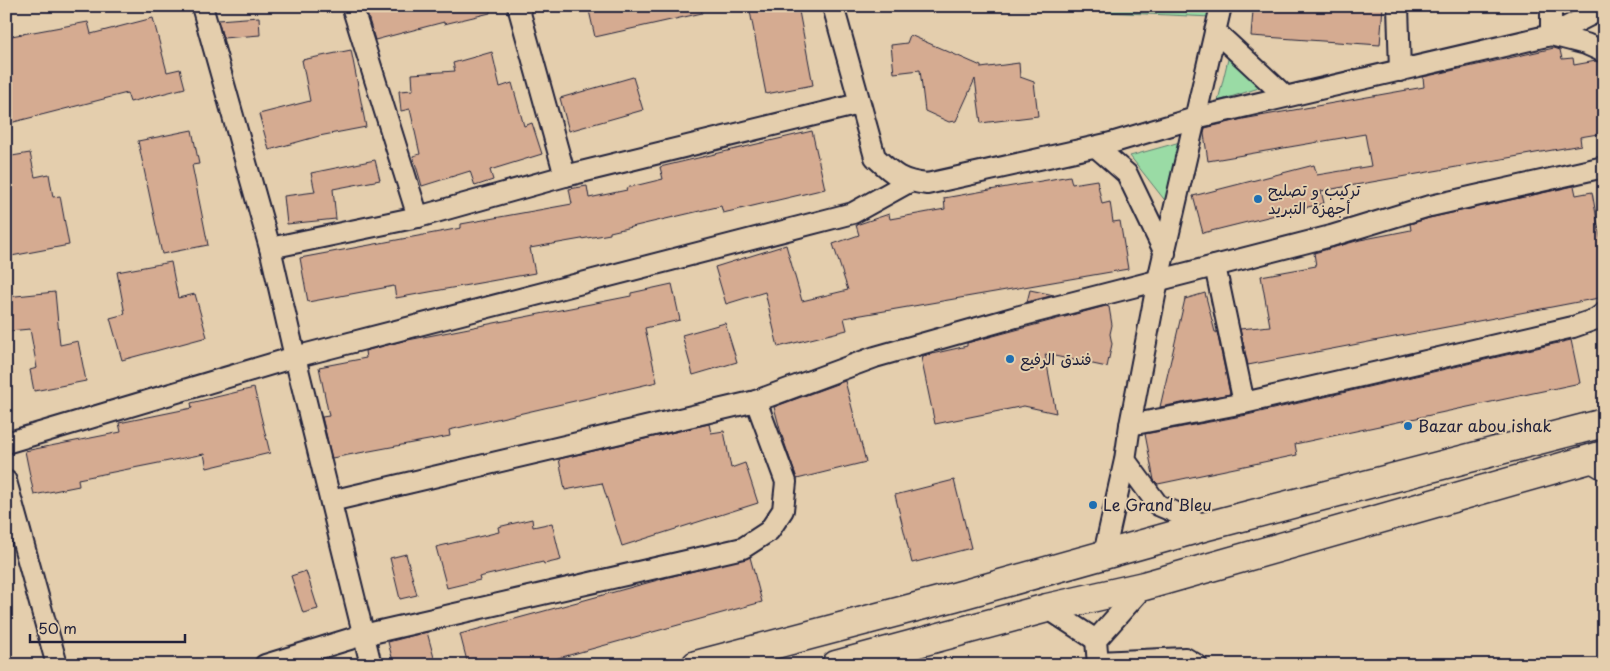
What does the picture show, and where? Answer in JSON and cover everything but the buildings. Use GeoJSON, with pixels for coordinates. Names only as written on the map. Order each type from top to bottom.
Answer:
{"type":"FeatureCollection","features":[{"type":"Feature","properties":{"kind":"main road"},"geometry":{"type":"LineString","coordinates":[[696,665],[954,597],[1207,526],[1604,423]]}},
{"type":"Feature","properties":{"kind":"main road"},"geometry":{"type":"LineString","coordinates":[[836,665],[1047,608],[1144,586],[1564,465],[1600,460]]}},
{"type":"Feature","properties":{"kind":"street"},"geometry":{"type":"LineString","coordinates":[[202,6],[270,248],[371,665]]}},
{"type":"Feature","properties":{"kind":"street"},"geometry":{"type":"LineString","coordinates":[[352,6],[418,217]]}},
{"type":"Feature","properties":{"kind":"street"},"geometry":{"type":"LineString","coordinates":[[518,6],[565,176]]}},
{"type":"Feature","properties":{"kind":"street"},"geometry":{"type":"LineString","coordinates":[[833,6],[875,157],[892,173],[909,182],[927,184],[1096,147],[1194,118],[1551,35],[1604,8]]}},
{"type":"Feature","properties":{"kind":"street"},"geometry":{"type":"LineString","coordinates":[[1104,554],[1125,460],[1158,280],[1166,253],[1194,118],[1221,6]]}},
{"type":"Feature","properties":{"kind":"street"},"geometry":{"type":"LineString","coordinates":[[1398,6],[1400,71]]}},
{"type":"Feature","properties":{"kind":"street"},"geometry":{"type":"LineString","coordinates":[[1551,6],[1551,35]]}},
{"type":"Feature","properties":{"kind":"street"},"geometry":{"type":"LineString","coordinates":[[1215,31],[1285,96]]}},
{"type":"Feature","properties":{"kind":"street"},"geometry":{"type":"LineString","coordinates":[[1551,35],[1586,44],[1604,52]]}},
{"type":"Feature","properties":{"kind":"street"},"geometry":{"type":"LineString","coordinates":[[270,248],[418,217],[565,176],[859,104]]}},
{"type":"Feature","properties":{"kind":"street"},"geometry":{"type":"LineString","coordinates":[[1096,147],[1127,174],[1166,253]]}},
{"type":"Feature","properties":{"kind":"street"},"geometry":{"type":"LineString","coordinates":[[331,501],[756,401],[875,357],[1016,317],[1331,236],[1426,207],[1604,167]]}},
{"type":"Feature","properties":{"kind":"street"},"geometry":{"type":"LineString","coordinates":[[6,443],[295,357],[853,213],[909,182]]}},
{"type":"Feature","properties":{"kind":"street"},"geometry":{"type":"LineString","coordinates":[[1215,266],[1244,403]]}},
{"type":"Feature","properties":{"kind":"street"},"geometry":{"type":"LineString","coordinates":[[1130,425],[1244,403],[1573,327],[1596,319],[1604,313]]}},
{"type":"Feature","properties":{"kind":"street"},"geometry":{"type":"LineString","coordinates":[[265,665],[363,635],[744,548],[769,532],[783,510],[786,482],[756,401]]}},
{"type":"Feature","properties":{"kind":"street"},"geometry":{"type":"LineString","coordinates":[[1125,460],[1158,505],[1207,526]]}},
{"type":"Feature","properties":{"kind":"street"},"geometry":{"type":"LineString","coordinates":[[6,481],[56,665]]}},
{"type":"Feature","properties":{"kind":"street"},"geometry":{"type":"LineString","coordinates":[[1144,586],[1096,640],[1098,664],[1185,658],[1198,665]]}},
{"type":"Feature","properties":{"kind":"street"},"geometry":{"type":"LineString","coordinates":[[1047,608],[1096,640]]}},
{"type":"Feature","properties":{"kind":"green space"},"geometry":{"type":"Polygon","coordinates":[[[977,6],[1212,6],[1211,17],[977,6]]]}},
{"type":"Feature","properties":{"kind":"green space"},"geometry":{"type":"Polygon","coordinates":[[[1229,55],[1262,87],[1218,101],[1229,55]]]}},
{"type":"Feature","properties":{"kind":"green space"},"geometry":{"type":"Polygon","coordinates":[[[1180,142],[1167,203],[1130,156],[1180,142]]]}},
{"type":"Feature","properties":{"kind":"place","name":"تركيب و تصليح أجهزة التبريد"},"geometry":{"type":"Point","coordinates":[1258,199]}},
{"type":"Feature","properties":{"kind":"place","name":"فندق الرفيع"},"geometry":{"type":"Point","coordinates":[1010,359]}},
{"type":"Feature","properties":{"kind":"place","name":"Bazar abou ishak"},"geometry":{"type":"Point","coordinates":[1408,426]}},
{"type":"Feature","properties":{"kind":"place","name":"Le Grand Bleu"},"geometry":{"type":"Point","coordinates":[1093,505]}}]}
